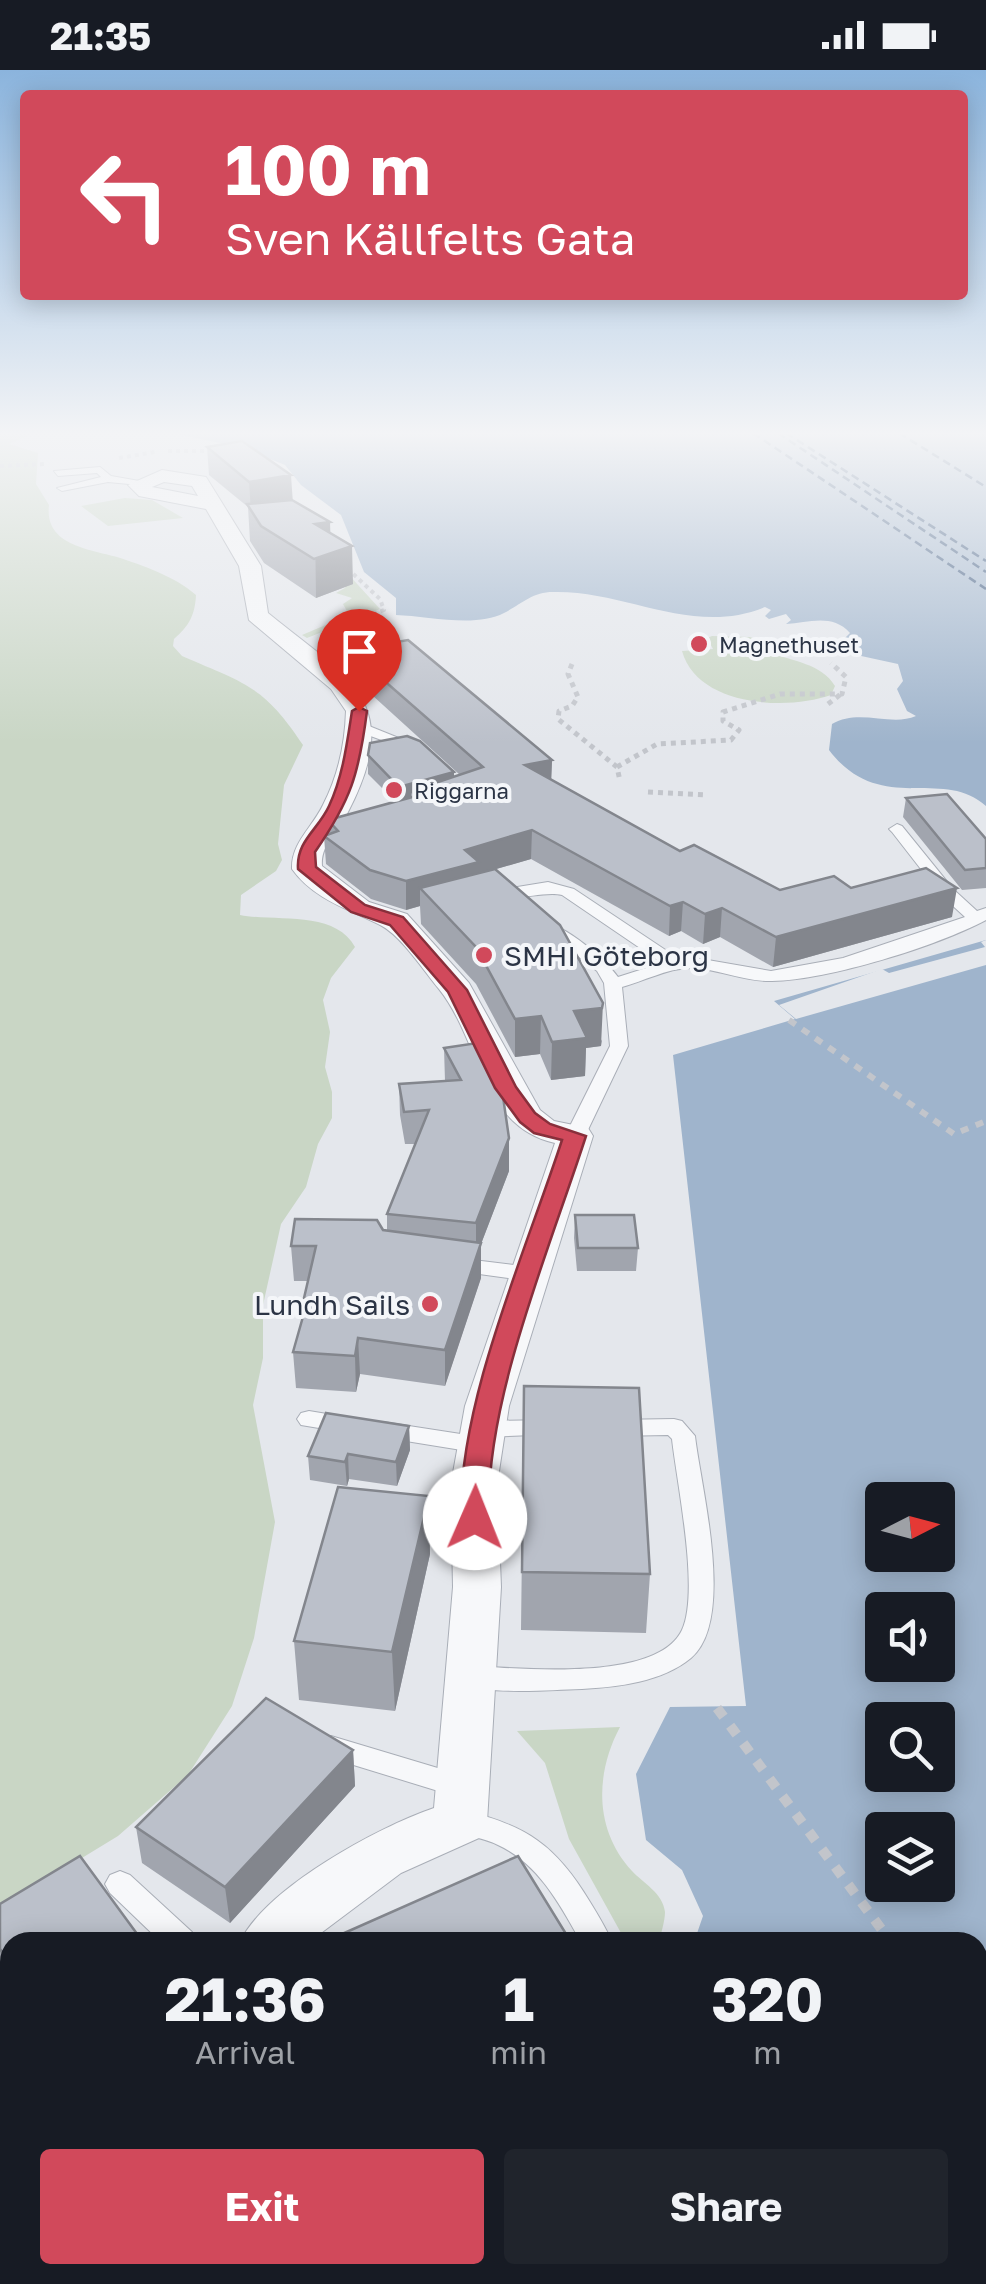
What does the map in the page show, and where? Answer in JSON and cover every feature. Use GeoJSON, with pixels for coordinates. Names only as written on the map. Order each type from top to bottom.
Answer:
{"type":"FeatureCollection","features":[{"type":"Feature","properties":{"kind":"street"},"geometry":{"type":"LineString","coordinates":[[230,536],[250,566],[256,615],[352,697],[360,727],[329,836],[306,852],[307,869],[358,908],[405,919],[457,990],[506,1088],[527,1118],[542,1129],[575,1136],[481,1437],[474,1484],[477,1586],[461,1804],[330,1889],[281,1932]]}},
{"type":"Feature","properties":{"kind":"lane"},"geometry":{"type":"LineString","coordinates":[[360,727],[427,753]]}},
{"type":"Feature","properties":{"kind":"lane"},"geometry":{"type":"LineString","coordinates":[[897,829],[947,892],[981,916]]}},
{"type":"Feature","properties":{"kind":"lane"},"geometry":{"type":"LineString","coordinates":[[575,1136],[619,1046],[613,983],[603,968],[496,896],[548,888],[568,892],[675,964]]}},
{"type":"Feature","properties":{"kind":"lane"},"geometry":{"type":"LineString","coordinates":[[613,983],[637,981],[675,964],[701,962],[752,974],[791,975],[981,916]]}},
{"type":"Feature","properties":{"kind":"lane"},"geometry":{"type":"LineString","coordinates":[[431,1261],[530,1274]]}},
{"type":"Feature","properties":{"kind":"lane"},"geometry":{"type":"LineString","coordinates":[[309,1418],[481,1437],[674,1428],[683,1436],[698,1574],[698,1625],[677,1656],[629,1675],[468,1678]]}},
{"type":"Feature","properties":{"kind":"lane"},"geometry":{"type":"LineString","coordinates":[[297,1734],[461,1804],[494,1828],[542,1854],[590,1932]]}},
{"type":"Feature","properties":{"kind":"lane"},"geometry":{"type":"LineString","coordinates":[[120,1884],[171,1932]]}},
{"type":"Feature","properties":{"kind":"path"},"geometry":{"type":"LineString","coordinates":[[288,645],[382,614],[380,600],[345,566]]}},
{"type":"Feature","properties":{"kind":"path"},"geometry":{"type":"LineString","coordinates":[[828,704],[842,694],[846,676],[832,663]]}},
{"type":"Feature","properties":{"kind":"path"},"geometry":{"type":"LineString","coordinates":[[572,664],[568,674],[578,697],[572,706],[559,710],[558,719],[617,767],[620,781]]}},
{"type":"Feature","properties":{"kind":"path"},"geometry":{"type":"LineString","coordinates":[[617,767],[657,744],[730,740],[739,730],[723,721],[722,712],[780,694],[842,694]]}},
{"type":"Feature","properties":{"kind":"path"},"geometry":{"type":"LineString","coordinates":[[648,792],[707,795]]}},
{"type":"Feature","properties":{"kind":"path"},"geometry":{"type":"LineString","coordinates":[[789,1020],[954,1134],[986,1121]]}},
{"type":"Feature","properties":{"kind":"path"},"geometry":{"type":"LineString","coordinates":[[717,1708],[884,1932]]}},
{"type":"Feature","properties":{"kind":"green space"},"geometry":{"type":"Polygon","coordinates":[[[0,536],[60,536],[82,548],[158,572],[196,595],[190,620],[173,646],[182,656],[252,688],[276,710],[303,745],[284,785],[278,844],[282,860],[276,871],[241,895],[240,915],[319,922],[346,935],[355,947],[331,978],[323,1000],[330,1032],[325,1067],[332,1092],[332,1118],[318,1144],[306,1187],[281,1224],[263,1305],[263,1358],[253,1405],[275,1522],[254,1638],[232,1706],[188,1775],[118,1836],[0,1908],[0,536]]]}},
{"type":"Feature","properties":{"kind":"green space"},"geometry":{"type":"Polygon","coordinates":[[[348,574],[380,609],[307,638],[302,635],[349,615],[343,604],[352,598],[336,593],[345,588],[348,574]]]}},
{"type":"Feature","properties":{"kind":"green space"},"geometry":{"type":"Polygon","coordinates":[[[750,637],[765,643],[770,652],[822,672],[835,686],[831,695],[768,703],[724,693],[705,683],[691,669],[682,651],[713,649],[707,638],[750,637]]]}},
{"type":"Feature","properties":{"kind":"green space"},"geometry":{"type":"Polygon","coordinates":[[[620,1727],[603,1782],[605,1820],[620,1855],[663,1905],[661,1932],[620,1932],[569,1839],[545,1763],[517,1731],[620,1727]]]}},
{"type":"Feature","properties":{"kind":"water"},"geometry":{"type":"Polygon","coordinates":[[[350,536],[986,536],[986,806],[969,795],[950,790],[889,787],[869,781],[849,770],[829,750],[832,724],[842,720],[916,716],[907,711],[897,689],[903,681],[898,664],[852,654],[842,641],[850,633],[836,623],[786,624],[791,620],[786,614],[769,619],[765,616],[771,610],[765,607],[738,615],[686,615],[580,593],[553,592],[539,594],[504,613],[480,620],[396,615],[396,598],[364,572],[350,536]]]}},
{"type":"Feature","properties":{"kind":"water"},"geometry":{"type":"Polygon","coordinates":[[[986,940],[986,1932],[697,1932],[703,1916],[682,1870],[646,1840],[636,1774],[670,1707],[746,1706],[673,1055],[795,1019],[774,1001],[986,940]]]}},
{"type":"Feature","properties":{"kind":"pier"},"geometry":{"type":"Polygon","coordinates":[[[986,940],[986,965],[796,1019],[779,1005],[882,969],[889,973],[985,947],[981,942],[986,940]]]}},
{"type":"Feature","properties":{"kind":"building"},"geometry":{"type":"Polygon","coordinates":[[[278,536],[336,536],[352,546],[314,559],[278,536]]]}},
{"type":"Feature","properties":{"kind":"building"},"geometry":{"type":"Polygon","coordinates":[[[408,640],[552,760],[525,765],[680,851],[694,845],[780,890],[834,876],[851,888],[926,868],[957,888],[776,937],[722,908],[705,914],[683,902],[670,906],[532,830],[465,850],[479,862],[406,881],[370,870],[324,836],[338,831],[328,820],[416,796],[411,791],[483,767],[349,650],[408,640]]]}},
{"type":"Feature","properties":{"kind":"building"},"geometry":{"type":"Polygon","coordinates":[[[407,736],[420,741],[454,772],[399,787],[368,755],[370,743],[407,736]]]}},
{"type":"Feature","properties":{"kind":"building"},"geometry":{"type":"Polygon","coordinates":[[[947,794],[986,839],[986,868],[965,870],[906,798],[947,794]]]}},
{"type":"Feature","properties":{"kind":"building"},"geometry":{"type":"Polygon","coordinates":[[[495,869],[560,925],[603,1003],[602,1008],[574,1011],[587,1038],[552,1042],[541,1016],[515,1019],[476,947],[420,888],[495,869]]]}},
{"type":"Feature","properties":{"kind":"building"},"geometry":{"type":"Polygon","coordinates":[[[477,1043],[501,1083],[509,1138],[476,1223],[387,1214],[429,1110],[404,1112],[399,1084],[461,1080],[444,1048],[477,1043]]]}},
{"type":"Feature","properties":{"kind":"building"},"geometry":{"type":"Polygon","coordinates":[[[575,1215],[634,1215],[638,1248],[578,1248],[575,1215]]]}},
{"type":"Feature","properties":{"kind":"building"},"geometry":{"type":"Polygon","coordinates":[[[295,1219],[377,1220],[383,1230],[481,1243],[445,1350],[358,1338],[355,1356],[293,1352],[308,1299],[304,1298],[316,1246],[291,1246],[295,1219]]]}},
{"type":"Feature","properties":{"kind":"building"},"geometry":{"type":"Polygon","coordinates":[[[524,1386],[639,1388],[650,1574],[522,1572],[524,1386]]]}},
{"type":"Feature","properties":{"kind":"building"},"geometry":{"type":"Polygon","coordinates":[[[326,1413],[409,1426],[396,1462],[348,1454],[345,1462],[308,1456],[326,1413]]]}},
{"type":"Feature","properties":{"kind":"building"},"geometry":{"type":"Polygon","coordinates":[[[338,1487],[429,1496],[392,1652],[294,1641],[338,1487]]]}},
{"type":"Feature","properties":{"kind":"building"},"geometry":{"type":"Polygon","coordinates":[[[266,1698],[353,1750],[225,1887],[136,1827],[266,1698]]]}},
{"type":"Feature","properties":{"kind":"building"},"geometry":{"type":"Polygon","coordinates":[[[80,1856],[136,1932],[0,1932],[0,1904],[80,1856]]]}},
{"type":"Feature","properties":{"kind":"building"},"geometry":{"type":"Polygon","coordinates":[[[518,1856],[565,1932],[347,1932],[518,1856]]]}},
{"type":"Feature","properties":{"kind":"ferry route"},"geometry":{"type":"LineString","coordinates":[[907,536],[986,589]]}},
{"type":"Feature","properties":{"kind":"ferry route"},"geometry":{"type":"LineString","coordinates":[[933,536],[986,572]]}},
{"type":"Feature","properties":{"kind":"ferry route"},"geometry":{"type":"LineString","coordinates":[[947,536],[986,561]]}},
{"type":"Feature","properties":{"kind":"place","name":"Magnethuset"},"geometry":{"type":"Point","coordinates":[699,644]}},
{"type":"Feature","properties":{"kind":"place","name":"Riggarna"},"geometry":{"type":"Point","coordinates":[394,790]}},
{"type":"Feature","properties":{"kind":"place","name":"SMHI Göteborg"},"geometry":{"type":"Point","coordinates":[484,955]}},
{"type":"Feature","properties":{"kind":"place","name":"Lundh Sails"},"geometry":{"type":"Point","coordinates":[430,1304]}},
{"type":"Feature","properties":{"kind":"route"},"geometry":{"type":"LineString","coordinates":[[359,711],[360,727],[337,808],[306,852],[307,869],[358,908],[396,921],[457,990],[506,1088],[527,1118],[542,1129],[575,1136],[487,1406],[474,1484],[475,1518]]}}]}
